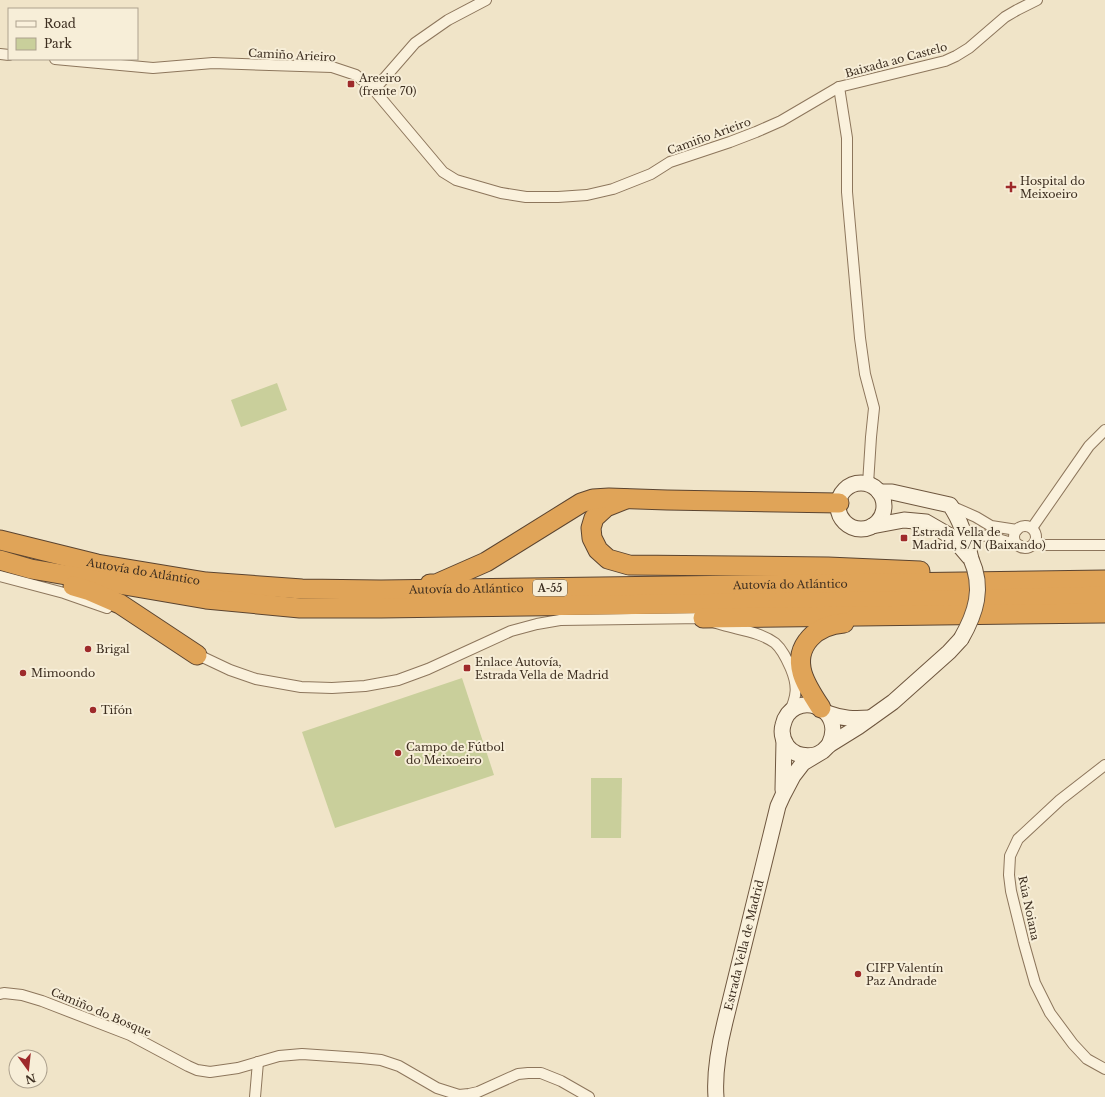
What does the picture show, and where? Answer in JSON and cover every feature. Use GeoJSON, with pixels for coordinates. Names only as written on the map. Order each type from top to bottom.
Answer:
{"type":"FeatureCollection","features":[{"type":"Feature","properties":{"kind":"highway"},"geometry":{"type":"LineString","coordinates":[[381,590],[436,584],[486,562],[581,504],[593,500],[604,498],[839,503]]}},
{"type":"Feature","properties":{"kind":"highway"},"geometry":{"type":"LineString","coordinates":[[626,499],[606,507],[594,518],[591,528],[592,538],[598,550],[608,559],[629,565],[828,566],[927,572],[1105,569]]}},
{"type":"Feature","properties":{"kind":"highway","name":"Autovía do Atlántico"},"geometry":{"type":"LineString","coordinates":[[0,540],[97,564],[206,582],[302,589],[381,590],[1105,580]]}},
{"type":"Feature","properties":{"kind":"highway","name":"Autovía do Atlántico"},"geometry":{"type":"LineString","coordinates":[[0,560],[31,569],[206,599],[300,608],[954,600],[1105,596]]}},
{"type":"Feature","properties":{"kind":"highway"},"geometry":{"type":"LineString","coordinates":[[31,569],[120,604],[197,655]]}},
{"type":"Feature","properties":{"kind":"highway"},"geometry":{"type":"LineString","coordinates":[[703,618],[1105,613]]}},
{"type":"Feature","properties":{"kind":"highway"},"geometry":{"type":"LineString","coordinates":[[824,711],[804,680],[800,657],[802,649],[813,635],[833,624],[864,622],[886,616]]}},
{"type":"Feature","properties":{"kind":"main road"},"geometry":{"type":"LineString","coordinates":[[874,488],[882,498],[884,504],[884,511],[877,522],[865,529],[851,526],[845,522],[839,510],[839,503],[844,491],[855,484],[862,483],[874,488],[950,505]]}},
{"type":"Feature","properties":{"kind":"main road","name":"Estrada Vella de Madrid"},"geometry":{"type":"LineString","coordinates":[[716,1097],[716,1070],[725,1022],[778,806],[782,795],[793,776],[803,763],[858,727],[898,697],[949,652],[961,639],[970,624],[975,609],[978,589],[975,569],[957,515],[950,505]]}},
{"type":"Feature","properties":{"kind":"main road","name":"Estrada Vella de Madrid"},"geometry":{"type":"LineString","coordinates":[[872,526],[904,520],[917,514],[932,515],[964,533]]}},
{"type":"Feature","properties":{"kind":"main road","name":"Estrada Vella de Madrid"},"geometry":{"type":"LineString","coordinates":[[904,520],[926,522],[952,538],[971,560]]}},
{"type":"Feature","properties":{"kind":"main road"},"geometry":{"type":"LineString","coordinates":[[788,715],[800,706],[807,705],[814,706],[838,718],[870,718]]}},
{"type":"Feature","properties":{"kind":"main road"},"geometry":{"type":"LineString","coordinates":[[824,711],[832,721],[834,729],[833,737],[829,745]]}},
{"type":"Feature","properties":{"kind":"main road","name":"Estrada Vella de Madrid"},"geometry":{"type":"LineString","coordinates":[[782,795],[784,741],[782,728],[788,715]]}},
{"type":"Feature","properties":{"kind":"main road"},"geometry":{"type":"LineString","coordinates":[[784,741],[788,748],[794,752],[801,755],[815,755]]}},
{"type":"Feature","properties":{"kind":"street"},"geometry":{"type":"LineString","coordinates":[[374,90],[415,43],[448,20],[486,0]]}},
{"type":"Feature","properties":{"kind":"street","name":"Baixada ao Castelo"},"geometry":{"type":"LineString","coordinates":[[840,87],[941,62],[956,56],[969,48],[1005,17],[1037,0]]}},
{"type":"Feature","properties":{"kind":"street","name":"Camiño Arieiro"},"geometry":{"type":"LineString","coordinates":[[66,60],[153,68],[213,63],[332,67],[356,75],[374,90],[443,172],[456,180],[501,193],[526,197],[588,195],[613,189],[650,174],[670,162],[730,142],[781,121],[840,87]]}},
{"type":"Feature","properties":{"kind":"street"},"geometry":{"type":"LineString","coordinates":[[840,87],[847,138],[847,192],[860,338],[874,408],[870,437],[874,488]]}},
{"type":"Feature","properties":{"kind":"street"},"geometry":{"type":"LineString","coordinates":[[1032,528],[1089,446],[1105,430]]}},
{"type":"Feature","properties":{"kind":"street"},"geometry":{"type":"LineString","coordinates":[[950,505],[976,517],[990,526],[1017,530],[1021,527],[1027,526],[1032,528],[1036,534],[1035,542],[1029,547],[1023,547],[987,536],[964,533]]}},
{"type":"Feature","properties":{"kind":"street"},"geometry":{"type":"LineString","coordinates":[[1017,530],[1015,537],[1016,542],[1019,545]]}},
{"type":"Feature","properties":{"kind":"street"},"geometry":{"type":"LineString","coordinates":[[1035,542],[1044,545],[1105,545]]}},
{"type":"Feature","properties":{"kind":"street"},"geometry":{"type":"LineString","coordinates":[[0,576],[64,593],[107,608],[172,644],[230,670],[256,679],[301,687],[332,688],[365,686],[398,680],[428,669],[511,631],[560,620],[703,618],[721,625],[755,632],[775,643],[786,658],[794,677],[796,693],[794,703],[788,715]]}},
{"type":"Feature","properties":{"kind":"street","name":"Rúa Noiana"},"geometry":{"type":"LineString","coordinates":[[1105,765],[1060,800],[1018,839],[1010,856],[1009,875],[1011,891],[1035,983],[1050,1013],[1073,1044],[1086,1059],[1105,1069]]}},
{"type":"Feature","properties":{"kind":"street","name":"Camiño do Bosque"},"geometry":{"type":"LineString","coordinates":[[0,994],[22,995],[42,1001],[130,1035],[197,1070],[210,1072],[238,1068],[279,1056],[302,1054],[332,1056],[380,1060],[399,1066],[437,1088],[459,1095],[478,1092],[518,1074],[540,1073],[561,1081],[589,1097]]}},
{"type":"Feature","properties":{"kind":"street"},"geometry":{"type":"LineString","coordinates":[[255,1097],[258,1062]]}},
{"type":"Feature","properties":{"kind":"green space"},"geometry":{"type":"Polygon","coordinates":[[[277,383],[287,410],[241,427],[231,400],[277,383]]]}},
{"type":"Feature","properties":{"kind":"green space","name":"Campo de Fútbol do Meixoeiro"},"geometry":{"type":"Polygon","coordinates":[[[462,678],[494,775],[335,828],[302,732],[462,678]]]}},
{"type":"Feature","properties":{"kind":"green space"},"geometry":{"type":"Polygon","coordinates":[[[591,778],[622,778],[621,838],[591,838],[591,778]]]}},
{"type":"Feature","properties":{"kind":"place","name":"Areeiro (frente 70)"},"geometry":{"type":"Point","coordinates":[351,84]}},
{"type":"Feature","properties":{"kind":"place","name":"Hospital do Meixoeiro"},"geometry":{"type":"Point","coordinates":[1011,187]}},
{"type":"Feature","properties":{"kind":"place","name":"Estrada Vella de Madrid, S/N (Baixando)"},"geometry":{"type":"Point","coordinates":[904,538]}},
{"type":"Feature","properties":{"kind":"place","name":"Brigal"},"geometry":{"type":"Point","coordinates":[88,649]}},
{"type":"Feature","properties":{"kind":"place","name":"Enlace Autovía, Estrada Vella de Madrid"},"geometry":{"type":"Point","coordinates":[467,668]}},
{"type":"Feature","properties":{"kind":"place","name":"Mimoondo"},"geometry":{"type":"Point","coordinates":[23,673]}},
{"type":"Feature","properties":{"kind":"place","name":"Tifón"},"geometry":{"type":"Point","coordinates":[93,710]}},
{"type":"Feature","properties":{"kind":"place","name":"Campo de Fútbol do Meixoeiro"},"geometry":{"type":"Point","coordinates":[398,753]}},
{"type":"Feature","properties":{"kind":"place","name":"CIFP Valentín Paz Andrade"},"geometry":{"type":"Point","coordinates":[858,974]}}]}
